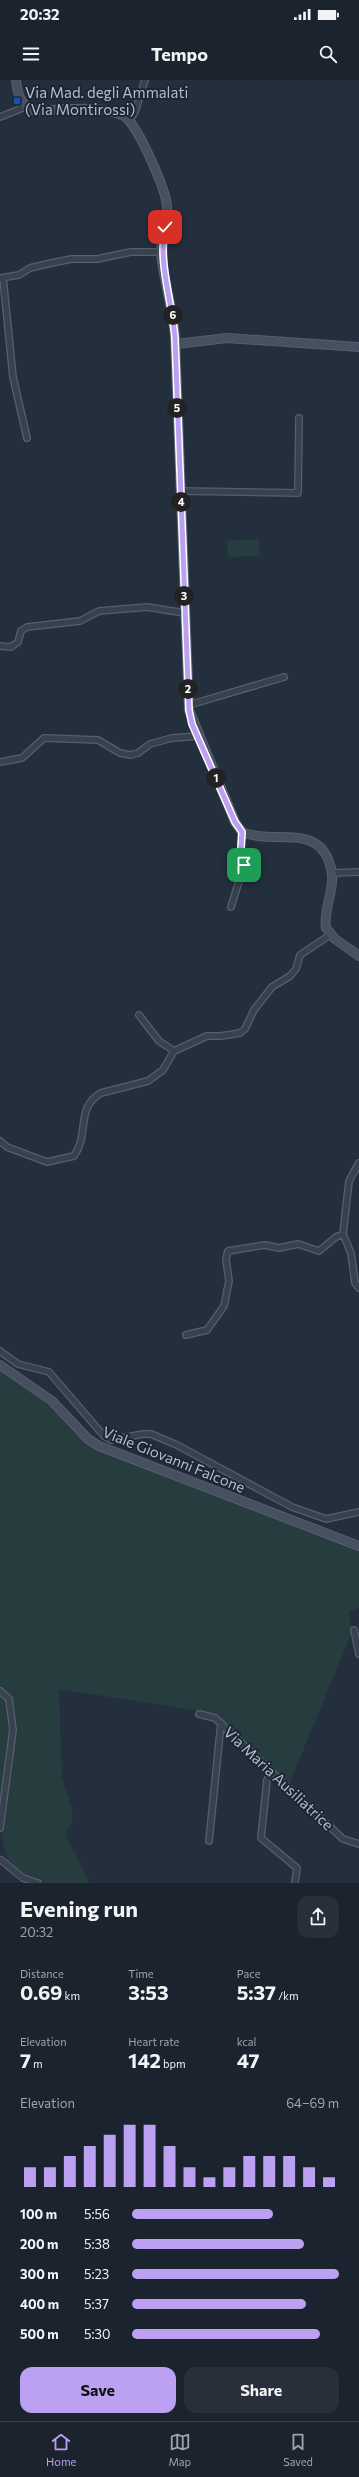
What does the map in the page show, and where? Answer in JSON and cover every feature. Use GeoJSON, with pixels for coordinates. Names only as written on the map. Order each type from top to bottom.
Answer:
{"type":"FeatureCollection","features":[{"type":"Feature","properties":{"kind":"street"},"geometry":{"type":"LineString","coordinates":[[16,80],[20,100],[25,106],[39,110],[100,110],[117,113],[130,120],[164,193],[167,210],[161,252],[172,304],[176,344],[188,705],[190,716],[235,822],[242,832],[262,838],[288,836],[304,838],[322,851],[332,873],[326,924],[330,935],[359,956]]}},
{"type":"Feature","properties":{"kind":"street"},"geometry":{"type":"LineString","coordinates":[[130,120],[146,80]]}},
{"type":"Feature","properties":{"kind":"street"},"geometry":{"type":"LineString","coordinates":[[0,117],[25,106]]}},
{"type":"Feature","properties":{"kind":"street"},"geometry":{"type":"LineString","coordinates":[[27,438],[13,377],[2,278],[19,275],[30,268],[65,260],[97,259],[131,252],[161,252]]}},
{"type":"Feature","properties":{"kind":"street"},"geometry":{"type":"LineString","coordinates":[[176,344],[227,338],[359,347]]}},
{"type":"Feature","properties":{"kind":"street"},"geometry":{"type":"LineString","coordinates":[[180,491],[298,493],[299,418]]}},
{"type":"Feature","properties":{"kind":"street"},"geometry":{"type":"LineString","coordinates":[[0,646],[11,647],[18,642],[21,631],[27,627],[80,621],[99,611],[148,607],[185,613]]}},
{"type":"Feature","properties":{"kind":"street"},"geometry":{"type":"LineString","coordinates":[[188,705],[284,677]]}},
{"type":"Feature","properties":{"kind":"street"},"geometry":{"type":"LineString","coordinates":[[0,762],[22,758],[44,738],[98,740],[120,753],[131,755],[150,744],[172,738],[198,736]]}},
{"type":"Feature","properties":{"kind":"street"},"geometry":{"type":"LineString","coordinates":[[231,908],[244,865],[241,848],[242,832]]}},
{"type":"Feature","properties":{"kind":"street"},"geometry":{"type":"LineString","coordinates":[[332,873],[359,872]]}},
{"type":"Feature","properties":{"kind":"street"},"geometry":{"type":"LineString","coordinates":[[0,1142],[7,1147],[47,1162],[74,1156],[84,1138],[84,1116],[89,1103],[95,1097],[101,1093],[148,1081],[162,1070],[174,1051],[207,1036],[221,1036],[240,1033],[245,1029],[254,1010],[272,987],[285,980],[296,968],[300,955],[330,935]]}},
{"type":"Feature","properties":{"kind":"street"},"geometry":{"type":"LineString","coordinates":[[139,1015],[159,1041],[174,1051]]}},
{"type":"Feature","properties":{"kind":"street"},"geometry":{"type":"LineString","coordinates":[[359,1163],[348,1181],[343,1234],[351,1253],[355,1283],[359,1288]]}},
{"type":"Feature","properties":{"kind":"street"},"geometry":{"type":"LineString","coordinates":[[186,1335],[206,1330],[224,1306],[229,1281],[226,1259],[228,1251],[265,1244],[279,1248],[298,1244],[318,1251],[336,1236],[343,1234]]}},
{"type":"Feature","properties":{"kind":"street"},"geometry":{"type":"LineString","coordinates":[[0,1351],[22,1366],[49,1372],[104,1436],[111,1440],[151,1434],[184,1449],[292,1507],[326,1519],[359,1512]]}},
{"type":"Feature","properties":{"kind":"street","name":"Viale Giovanni Falcone"},"geometry":{"type":"LineString","coordinates":[[0,1365],[52,1401],[88,1439],[99,1446],[359,1546]]}},
{"type":"Feature","properties":{"kind":"street"},"geometry":{"type":"LineString","coordinates":[[354,1630],[359,1654]]}},
{"type":"Feature","properties":{"kind":"street"},"geometry":{"type":"LineString","coordinates":[[0,1691],[9,1699],[13,1730],[0,1828]]}},
{"type":"Feature","properties":{"kind":"street","name":"Via Maria Ausiliatrice"},"geometry":{"type":"LineString","coordinates":[[199,1714],[215,1718],[344,1839],[359,1844]]}},
{"type":"Feature","properties":{"kind":"street"},"geometry":{"type":"LineString","coordinates":[[209,1841],[221,1723]]}},
{"type":"Feature","properties":{"kind":"street"},"geometry":{"type":"LineString","coordinates":[[271,1771],[266,1780],[261,1838],[297,1868],[295,1883]]}},
{"type":"Feature","properties":{"kind":"street"},"geometry":{"type":"LineString","coordinates":[[0,1856],[0,1861],[23,1878],[38,1883]]}},
{"type":"Feature","properties":{"kind":"green space"},"geometry":{"type":"Polygon","coordinates":[[[259,539],[260,556],[228,557],[227,541],[259,539]]]}},
{"type":"Feature","properties":{"kind":"green space"},"geometry":{"type":"Polygon","coordinates":[[[0,1371],[51,1407],[94,1448],[359,1551],[359,1608],[349,1611],[352,1632],[290,1782],[216,1716],[205,1712],[59,1689],[62,1777],[73,1813],[71,1824],[65,1835],[72,1849],[71,1852],[74,1851],[90,1883],[47,1883],[26,1877],[8,1862],[2,1841],[15,1717],[12,1701],[0,1688],[0,1371]]]}},
{"type":"Feature","properties":{"kind":"green space"},"geometry":{"type":"Polygon","coordinates":[[[0,1695],[8,1703],[11,1721],[0,1810],[0,1695]]]}},
{"type":"Feature","properties":{"kind":"place","name":"Via Mad. degli Ammalati (Via Montirossi)"},"geometry":{"type":"Point","coordinates":[17,101]}},
{"type":"Feature","properties":{"kind":"route"},"geometry":{"type":"LineString","coordinates":[[165,227],[161,252],[172,304],[175,338],[189,710],[192,724],[235,822],[242,832],[241,848],[244,865]]}}]}
